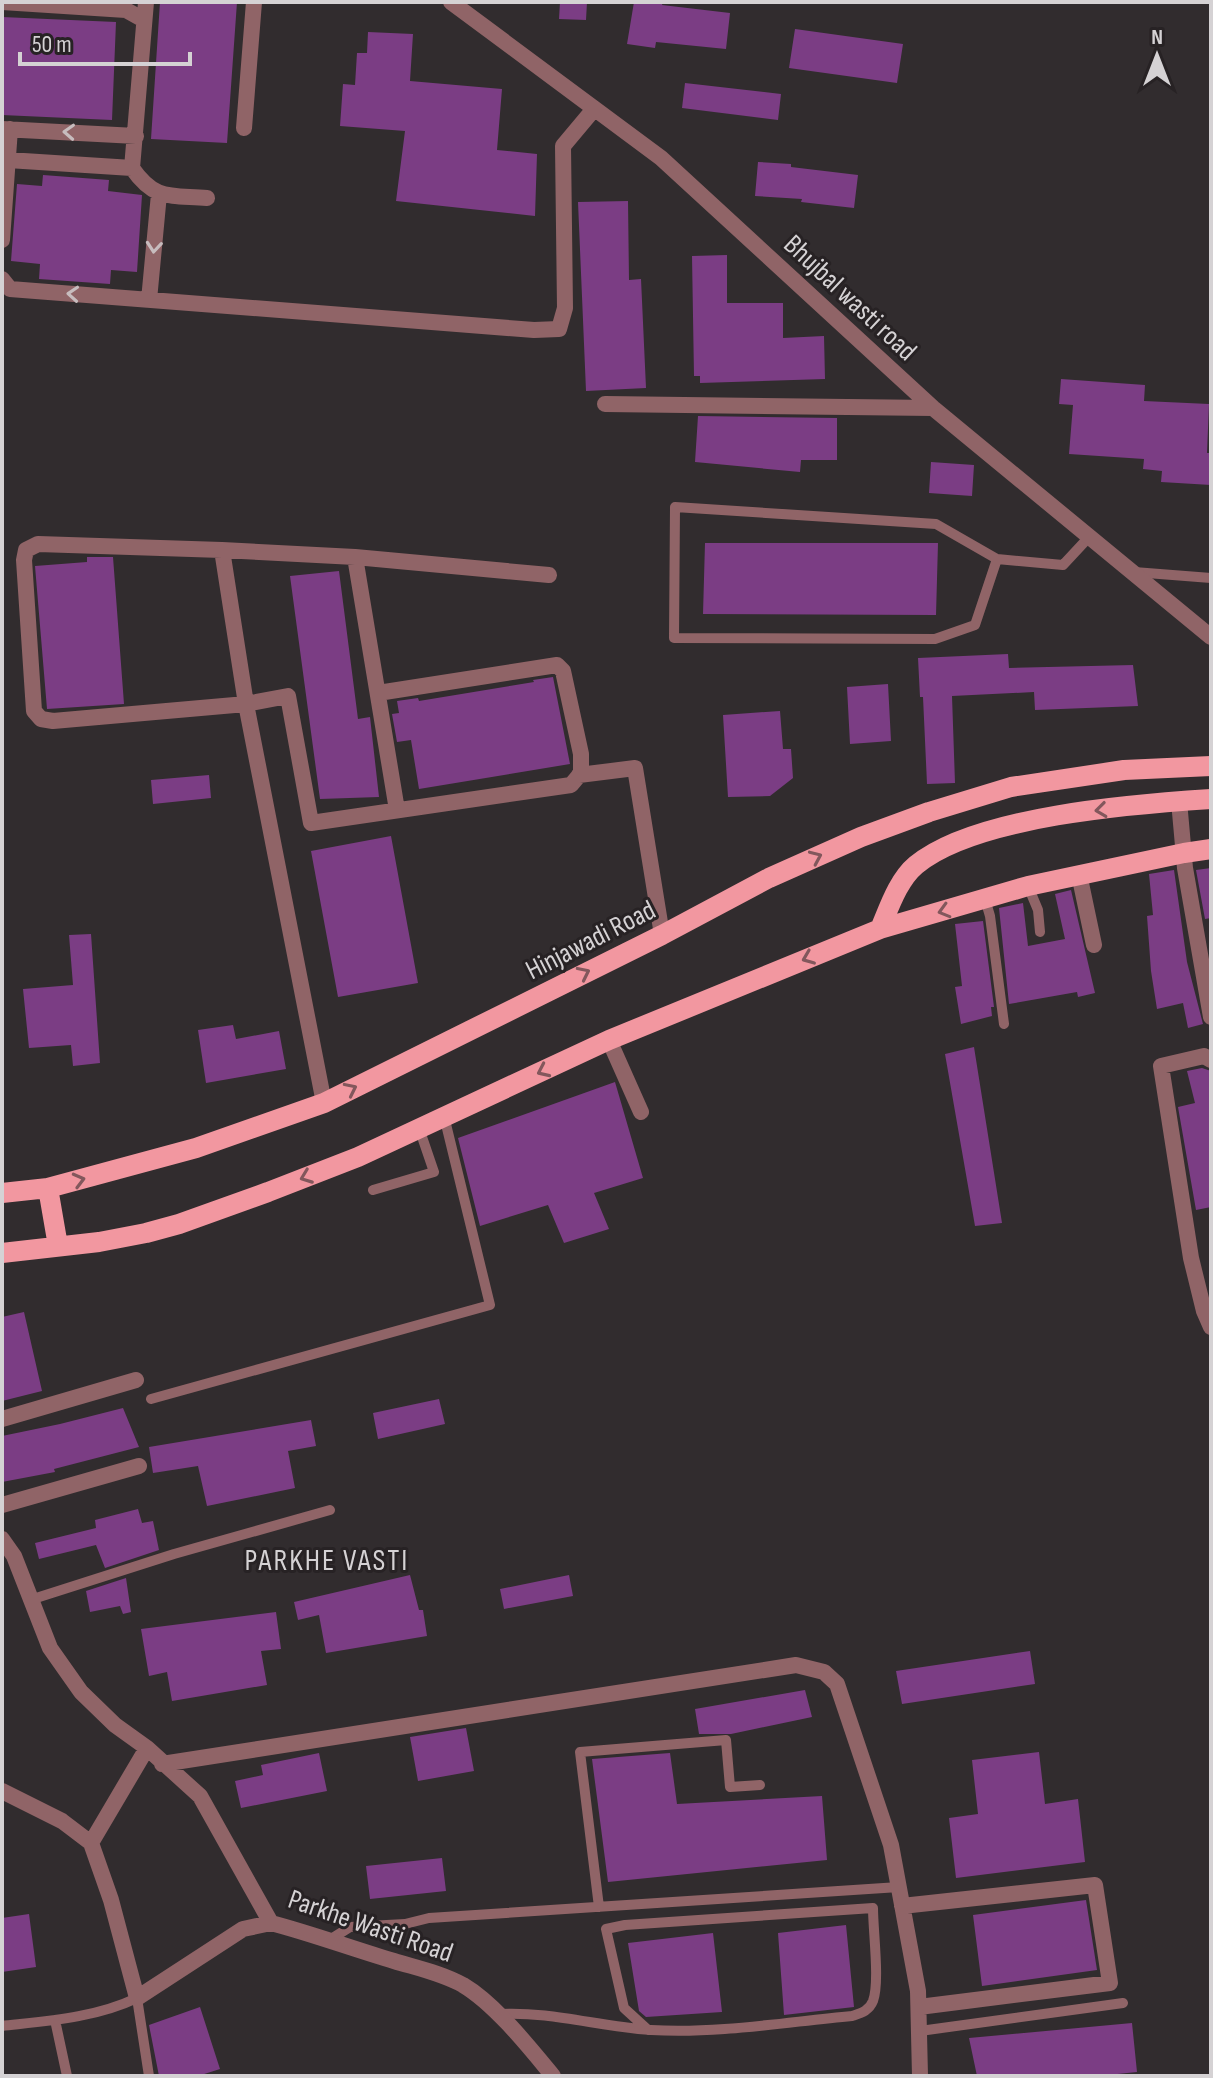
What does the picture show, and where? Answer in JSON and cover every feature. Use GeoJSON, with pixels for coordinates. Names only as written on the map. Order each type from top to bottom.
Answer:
{"type":"FeatureCollection","features":[{"type":"Feature","properties":{"kind":"main road","name":"Hinjawadi Road"},"geometry":{"type":"LineString","coordinates":[[2,1193],[48,1188],[196,1148],[324,1103],[662,935],[769,878],[861,837],[1011,787],[1124,770],[1211,766]]}},
{"type":"Feature","properties":{"kind":"main road"},"geometry":{"type":"LineString","coordinates":[[880,929],[898,889],[913,867],[942,847],[1014,825],[1094,810],[1211,799]]}},
{"type":"Feature","properties":{"kind":"main road"},"geometry":{"type":"LineString","coordinates":[[2,1253],[99,1242],[179,1224],[358,1157],[609,1040],[880,929],[1028,886],[1211,849]]}},
{"type":"Feature","properties":{"kind":"main road"},"geometry":{"type":"LineString","coordinates":[[48,1188],[58,1246]]}},
{"type":"Feature","properties":{"kind":"street"},"geometry":{"type":"LineString","coordinates":[[2,2],[126,10],[144,20]]}},
{"type":"Feature","properties":{"kind":"street"},"geometry":{"type":"LineString","coordinates":[[146,2],[132,168],[144,184],[159,194],[207,198]]}},
{"type":"Feature","properties":{"kind":"street"},"geometry":{"type":"LineString","coordinates":[[244,128],[254,2]]}},
{"type":"Feature","properties":{"kind":"street","name":"Bhujbal wasti road"},"geometry":{"type":"LineString","coordinates":[[451,2],[661,158],[933,408],[1211,637]]}},
{"type":"Feature","properties":{"kind":"street"},"geometry":{"type":"LineString","coordinates":[[2,279],[10,289],[534,330],[559,329],[565,308],[563,146],[594,109]]}},
{"type":"Feature","properties":{"kind":"street"},"geometry":{"type":"LineString","coordinates":[[2,240],[8,160],[6,129],[136,136]]}},
{"type":"Feature","properties":{"kind":"street"},"geometry":{"type":"LineString","coordinates":[[8,160],[132,168]]}},
{"type":"Feature","properties":{"kind":"street"},"geometry":{"type":"LineString","coordinates":[[149,300],[159,194]]}},
{"type":"Feature","properties":{"kind":"street"},"geometry":{"type":"LineString","coordinates":[[605,404],[933,408]]}},
{"type":"Feature","properties":{"kind":"street"},"geometry":{"type":"LineString","coordinates":[[378,693],[557,665],[563,671],[581,754],[579,775],[571,785],[311,823],[288,696],[246,704],[53,721],[41,719],[34,711],[24,560],[26,550],[38,544],[222,550],[355,557],[549,575]]}},
{"type":"Feature","properties":{"kind":"street"},"geometry":{"type":"LineString","coordinates":[[222,550],[246,704],[324,1103]]}},
{"type":"Feature","properties":{"kind":"street"},"geometry":{"type":"LineString","coordinates":[[355,557],[397,810]]}},
{"type":"Feature","properties":{"kind":"street"},"geometry":{"type":"LineString","coordinates":[[579,775],[635,768],[662,935]]}},
{"type":"Feature","properties":{"kind":"street"},"geometry":{"type":"LineString","coordinates":[[1179,801],[1184,853],[1211,1017]]}},
{"type":"Feature","properties":{"kind":"street"},"geometry":{"type":"LineString","coordinates":[[1079,874],[1094,945]]}},
{"type":"Feature","properties":{"kind":"street"},"geometry":{"type":"LineString","coordinates":[[609,1040],[641,1112]]}},
{"type":"Feature","properties":{"kind":"street"},"geometry":{"type":"LineString","coordinates":[[1211,1060],[1204,1056],[1161,1066],[1191,1258],[1211,1327]]}},
{"type":"Feature","properties":{"kind":"street"},"geometry":{"type":"LineString","coordinates":[[2,1419],[136,1380]]}},
{"type":"Feature","properties":{"kind":"street"},"geometry":{"type":"LineString","coordinates":[[2,1505],[139,1466]]}},
{"type":"Feature","properties":{"kind":"street","name":"Parkhe Wasti Road"},"geometry":{"type":"LineString","coordinates":[[2,1539],[14,1556],[33,1599],[50,1648],[81,1692],[115,1725],[147,1748],[200,1796],[271,1923],[413,1965],[462,1985],[497,2014],[553,2076]]}},
{"type":"Feature","properties":{"kind":"street"},"geometry":{"type":"LineString","coordinates":[[162,1764],[796,1665],[824,1672],[837,1684],[891,1845],[919,2007],[920,2076]]}},
{"type":"Feature","properties":{"kind":"street"},"geometry":{"type":"LineString","coordinates":[[91,1843],[147,1748]]}},
{"type":"Feature","properties":{"kind":"street"},"geometry":{"type":"LineString","coordinates":[[2,1791],[62,1821],[91,1843],[111,1900],[137,1998],[243,1929],[271,1923]]}},
{"type":"Feature","properties":{"kind":"street"},"geometry":{"type":"LineString","coordinates":[[902,1906],[1095,1885],[1110,1983],[919,2007]]}},
{"type":"Feature","properties":{"kind":"lane"},"geometry":{"type":"LineString","coordinates":[[997,559],[975,625],[935,639],[674,638],[675,507],[936,524],[997,559],[1063,565],[1090,536]]}},
{"type":"Feature","properties":{"kind":"lane"},"geometry":{"type":"LineString","coordinates":[[1132,571],[1211,578]]}},
{"type":"Feature","properties":{"kind":"lane"},"geometry":{"type":"LineString","coordinates":[[1028,886],[1038,910],[1040,932]]}},
{"type":"Feature","properties":{"kind":"lane"},"geometry":{"type":"LineString","coordinates":[[985,899],[1004,1024]]}},
{"type":"Feature","properties":{"kind":"lane"},"geometry":{"type":"LineString","coordinates":[[151,1399],[490,1305],[444,1116]]}},
{"type":"Feature","properties":{"kind":"lane"},"geometry":{"type":"LineString","coordinates":[[373,1190],[434,1172],[419,1128]]}},
{"type":"Feature","properties":{"kind":"lane"},"geometry":{"type":"LineString","coordinates":[[33,1599],[174,1554],[330,1510]]}},
{"type":"Feature","properties":{"kind":"lane"},"geometry":{"type":"LineString","coordinates":[[599,1907],[580,1752],[726,1740],[730,1787],[760,1785]]}},
{"type":"Feature","properties":{"kind":"lane"},"geometry":{"type":"LineString","coordinates":[[331,1939],[350,1927],[405,1924],[429,1918],[899,1887]]}},
{"type":"Feature","properties":{"kind":"lane"},"geometry":{"type":"LineString","coordinates":[[497,2014],[538,2014],[648,2030],[681,2031],[852,2016],[866,2011],[872,2002],[875,1986],[873,1908],[625,1925],[606,1929],[624,2008],[648,2030]]}},
{"type":"Feature","properties":{"kind":"lane"},"geometry":{"type":"LineString","coordinates":[[2,2026],[117,2008],[137,1998],[149,2076]]}},
{"type":"Feature","properties":{"kind":"lane"},"geometry":{"type":"LineString","coordinates":[[920,2031],[1123,2003]]}},
{"type":"Feature","properties":{"kind":"lane"},"geometry":{"type":"LineString","coordinates":[[55,2020],[67,2076]]}},
{"type":"Feature","properties":{"kind":"building"},"geometry":{"type":"Polygon","coordinates":[[[160,2],[237,2],[227,143],[151,139],[160,2]]]}},
{"type":"Feature","properties":{"kind":"building"},"geometry":{"type":"Polygon","coordinates":[[[560,2],[587,2],[586,20],[559,19],[560,2]]]}},
{"type":"Feature","properties":{"kind":"building"},"geometry":{"type":"Polygon","coordinates":[[[634,2],[663,2],[662,5],[730,13],[726,49],[656,42],[655,48],[627,44],[634,2]]]}},
{"type":"Feature","properties":{"kind":"building"},"geometry":{"type":"Polygon","coordinates":[[[2,17],[116,22],[112,120],[2,115],[2,17]]]}},
{"type":"Feature","properties":{"kind":"building"},"geometry":{"type":"Polygon","coordinates":[[[795,29],[903,44],[897,83],[789,68],[795,29]]]}},
{"type":"Feature","properties":{"kind":"building"},"geometry":{"type":"Polygon","coordinates":[[[368,32],[413,34],[410,81],[502,89],[497,150],[537,154],[535,216],[396,201],[405,131],[340,126],[343,84],[355,85],[357,53],[367,53],[368,32]]]}},
{"type":"Feature","properties":{"kind":"building"},"geometry":{"type":"Polygon","coordinates":[[[685,83],[781,94],[778,120],[682,108],[685,83]]]}},
{"type":"Feature","properties":{"kind":"building"},"geometry":{"type":"Polygon","coordinates":[[[758,162],[858,175],[854,208],[801,202],[802,199],[755,196],[758,162]]]}},
{"type":"Feature","properties":{"kind":"building"},"geometry":{"type":"Polygon","coordinates":[[[43,175],[109,180],[108,191],[142,195],[137,272],[111,270],[110,284],[39,279],[40,264],[11,261],[17,184],[42,186],[43,175]]]}},
{"type":"Feature","properties":{"kind":"building"},"geometry":{"type":"Polygon","coordinates":[[[628,201],[629,280],[641,279],[646,388],[586,391],[578,202],[628,201]]]}},
{"type":"Feature","properties":{"kind":"building"},"geometry":{"type":"Polygon","coordinates":[[[727,255],[727,303],[783,303],[783,338],[824,336],[825,379],[700,383],[700,376],[694,376],[692,256],[727,255]]]}},
{"type":"Feature","properties":{"kind":"building"},"geometry":{"type":"Polygon","coordinates":[[[1061,379],[1145,385],[1144,401],[1209,404],[1207,453],[1211,453],[1211,485],[1161,482],[1162,471],[1143,469],[1144,459],[1069,454],[1073,405],[1059,404],[1061,379]]]}},
{"type":"Feature","properties":{"kind":"building"},"geometry":{"type":"Polygon","coordinates":[[[698,416],[837,418],[837,460],[801,460],[800,472],[695,462],[698,416]]]}},
{"type":"Feature","properties":{"kind":"building"},"geometry":{"type":"Polygon","coordinates":[[[931,462],[974,465],[972,496],[929,493],[931,462]]]}},
{"type":"Feature","properties":{"kind":"building"},"geometry":{"type":"Polygon","coordinates":[[[705,543],[938,543],[936,615],[703,614],[705,543]]]}},
{"type":"Feature","properties":{"kind":"building"},"geometry":{"type":"Polygon","coordinates":[[[87,557],[113,557],[124,704],[47,709],[35,566],[87,562],[87,557]]]}},
{"type":"Feature","properties":{"kind":"building"},"geometry":{"type":"Polygon","coordinates":[[[339,571],[358,719],[370,717],[379,797],[320,799],[290,576],[339,571]]]}},
{"type":"Feature","properties":{"kind":"building"},"geometry":{"type":"Polygon","coordinates":[[[1008,654],[1009,668],[1133,665],[1138,706],[1035,710],[1034,692],[952,696],[955,783],[927,784],[918,658],[1008,654]]]}},
{"type":"Feature","properties":{"kind":"building"},"geometry":{"type":"Polygon","coordinates":[[[553,677],[570,764],[419,789],[411,740],[397,742],[392,714],[399,713],[397,701],[418,698],[419,701],[553,677]]]}},
{"type":"Feature","properties":{"kind":"building"},"geometry":{"type":"Polygon","coordinates":[[[888,684],[891,741],[850,744],[847,687],[888,684]]]}},
{"type":"Feature","properties":{"kind":"building"},"geometry":{"type":"Polygon","coordinates":[[[780,711],[783,749],[791,749],[793,778],[770,796],[728,797],[723,715],[780,711]]]}},
{"type":"Feature","properties":{"kind":"building"},"geometry":{"type":"Polygon","coordinates":[[[209,775],[211,798],[153,804],[151,780],[209,775]]]}},
{"type":"Feature","properties":{"kind":"building"},"geometry":{"type":"Polygon","coordinates":[[[391,836],[418,983],[338,997],[311,851],[391,836]]]}},
{"type":"Feature","properties":{"kind":"building"},"geometry":{"type":"Polygon","coordinates":[[[1211,868],[1211,918],[1205,919],[1196,870],[1211,868]]]}},
{"type":"Feature","properties":{"kind":"building"},"geometry":{"type":"Polygon","coordinates":[[[1174,870],[1187,962],[1203,1024],[1188,1028],[1183,1003],[1157,1009],[1151,971],[1147,916],[1153,915],[1149,874],[1174,870]]]}},
{"type":"Feature","properties":{"kind":"building"},"geometry":{"type":"Polygon","coordinates":[[[1071,890],[1095,993],[1078,997],[1077,992],[1009,1004],[999,908],[1023,903],[1028,946],[1065,939],[1055,894],[1071,890]]]}},
{"type":"Feature","properties":{"kind":"building"},"geometry":{"type":"Polygon","coordinates":[[[983,921],[994,1007],[991,1007],[992,1016],[961,1024],[955,987],[962,986],[955,924],[983,921]]]}},
{"type":"Feature","properties":{"kind":"building"},"geometry":{"type":"Polygon","coordinates":[[[91,934],[100,1063],[73,1066],[71,1045],[29,1048],[23,989],[73,985],[69,935],[91,934]]]}},
{"type":"Feature","properties":{"kind":"building"},"geometry":{"type":"Polygon","coordinates":[[[233,1025],[236,1039],[279,1031],[286,1069],[206,1083],[198,1030],[233,1025]]]}},
{"type":"Feature","properties":{"kind":"building"},"geometry":{"type":"Polygon","coordinates":[[[974,1047],[1002,1223],[975,1226],[945,1054],[974,1047]]]}},
{"type":"Feature","properties":{"kind":"building"},"geometry":{"type":"Polygon","coordinates":[[[1202,1068],[1211,1071],[1211,1207],[1196,1210],[1178,1107],[1195,1103],[1187,1071],[1202,1068]]]}},
{"type":"Feature","properties":{"kind":"building"},"geometry":{"type":"Polygon","coordinates":[[[615,1082],[643,1178],[594,1193],[609,1229],[564,1243],[548,1205],[480,1226],[458,1138],[615,1082]]]}},
{"type":"Feature","properties":{"kind":"building"},"geometry":{"type":"Polygon","coordinates":[[[24,1312],[42,1391],[2,1401],[2,1317],[24,1312]]]}},
{"type":"Feature","properties":{"kind":"building"},"geometry":{"type":"Polygon","coordinates":[[[439,1399],[445,1424],[378,1439],[373,1413],[439,1399]]]}},
{"type":"Feature","properties":{"kind":"building"},"geometry":{"type":"Polygon","coordinates":[[[123,1408],[139,1447],[54,1469],[55,1472],[2,1482],[2,1436],[123,1408]]]}},
{"type":"Feature","properties":{"kind":"building"},"geometry":{"type":"Polygon","coordinates":[[[311,1420],[316,1446],[288,1451],[295,1488],[207,1506],[198,1466],[153,1473],[149,1447],[311,1420]]]}},
{"type":"Feature","properties":{"kind":"building"},"geometry":{"type":"Polygon","coordinates":[[[138,1509],[142,1523],[153,1521],[159,1550],[105,1568],[96,1545],[39,1559],[35,1543],[96,1528],[95,1520],[138,1509]]]}},
{"type":"Feature","properties":{"kind":"building"},"geometry":{"type":"Polygon","coordinates":[[[410,1575],[419,1610],[423,1610],[427,1636],[326,1653],[319,1615],[298,1620],[294,1602],[410,1575]]]}},
{"type":"Feature","properties":{"kind":"building"},"geometry":{"type":"Polygon","coordinates":[[[569,1575],[573,1596],[504,1609],[500,1589],[569,1575]]]}},
{"type":"Feature","properties":{"kind":"building"},"geometry":{"type":"Polygon","coordinates":[[[126,1578],[131,1612],[123,1614],[120,1606],[90,1612],[86,1591],[126,1578]]]}},
{"type":"Feature","properties":{"kind":"building"},"geometry":{"type":"Polygon","coordinates":[[[276,1612],[281,1649],[261,1651],[267,1685],[172,1701],[167,1672],[149,1676],[141,1629],[276,1612]]]}},
{"type":"Feature","properties":{"kind":"building"},"geometry":{"type":"Polygon","coordinates":[[[1030,1651],[1035,1684],[902,1704],[896,1671],[1030,1651]]]}},
{"type":"Feature","properties":{"kind":"building"},"geometry":{"type":"Polygon","coordinates":[[[805,1690],[812,1717],[731,1734],[699,1734],[695,1709],[805,1690]]]}},
{"type":"Feature","properties":{"kind":"building"},"geometry":{"type":"Polygon","coordinates":[[[466,1728],[474,1771],[418,1781],[410,1737],[466,1728]]]}},
{"type":"Feature","properties":{"kind":"building"},"geometry":{"type":"Polygon","coordinates":[[[1039,1752],[1045,1804],[1078,1799],[1085,1862],[956,1878],[949,1818],[978,1814],[972,1760],[1039,1752]]]}},
{"type":"Feature","properties":{"kind":"building"},"geometry":{"type":"Polygon","coordinates":[[[319,1753],[327,1791],[241,1808],[235,1781],[263,1775],[261,1765],[319,1753]]]}},
{"type":"Feature","properties":{"kind":"building"},"geometry":{"type":"Polygon","coordinates":[[[670,1753],[677,1804],[822,1796],[827,1860],[608,1882],[592,1759],[670,1753]]]}},
{"type":"Feature","properties":{"kind":"building"},"geometry":{"type":"Polygon","coordinates":[[[442,1858],[446,1891],[370,1899],[366,1866],[442,1858]]]}},
{"type":"Feature","properties":{"kind":"building"},"geometry":{"type":"Polygon","coordinates":[[[1086,1900],[1097,1970],[982,1986],[973,1915],[1086,1900]]]}},
{"type":"Feature","properties":{"kind":"building"},"geometry":{"type":"Polygon","coordinates":[[[29,1914],[36,1967],[2,1972],[2,1918],[29,1914]]]}},
{"type":"Feature","properties":{"kind":"building"},"geometry":{"type":"Polygon","coordinates":[[[846,1925],[854,2007],[784,2015],[778,1933],[846,1925]]]}},
{"type":"Feature","properties":{"kind":"building"},"geometry":{"type":"Polygon","coordinates":[[[713,1933],[722,2012],[646,2017],[639,2011],[628,1943],[713,1933]]]}},
{"type":"Feature","properties":{"kind":"building"},"geometry":{"type":"Polygon","coordinates":[[[200,2007],[220,2069],[198,2076],[159,2076],[149,2025],[200,2007]]]}},
{"type":"Feature","properties":{"kind":"building"},"geometry":{"type":"Polygon","coordinates":[[[1132,2023],[1137,2072],[1098,2076],[977,2076],[969,2038],[1132,2023]]]}},
{"type":"Feature","properties":{"kind":"district","name":"PARKHE VASTI"},"geometry":{"type":"Point","coordinates":[327,1560]}}]}
